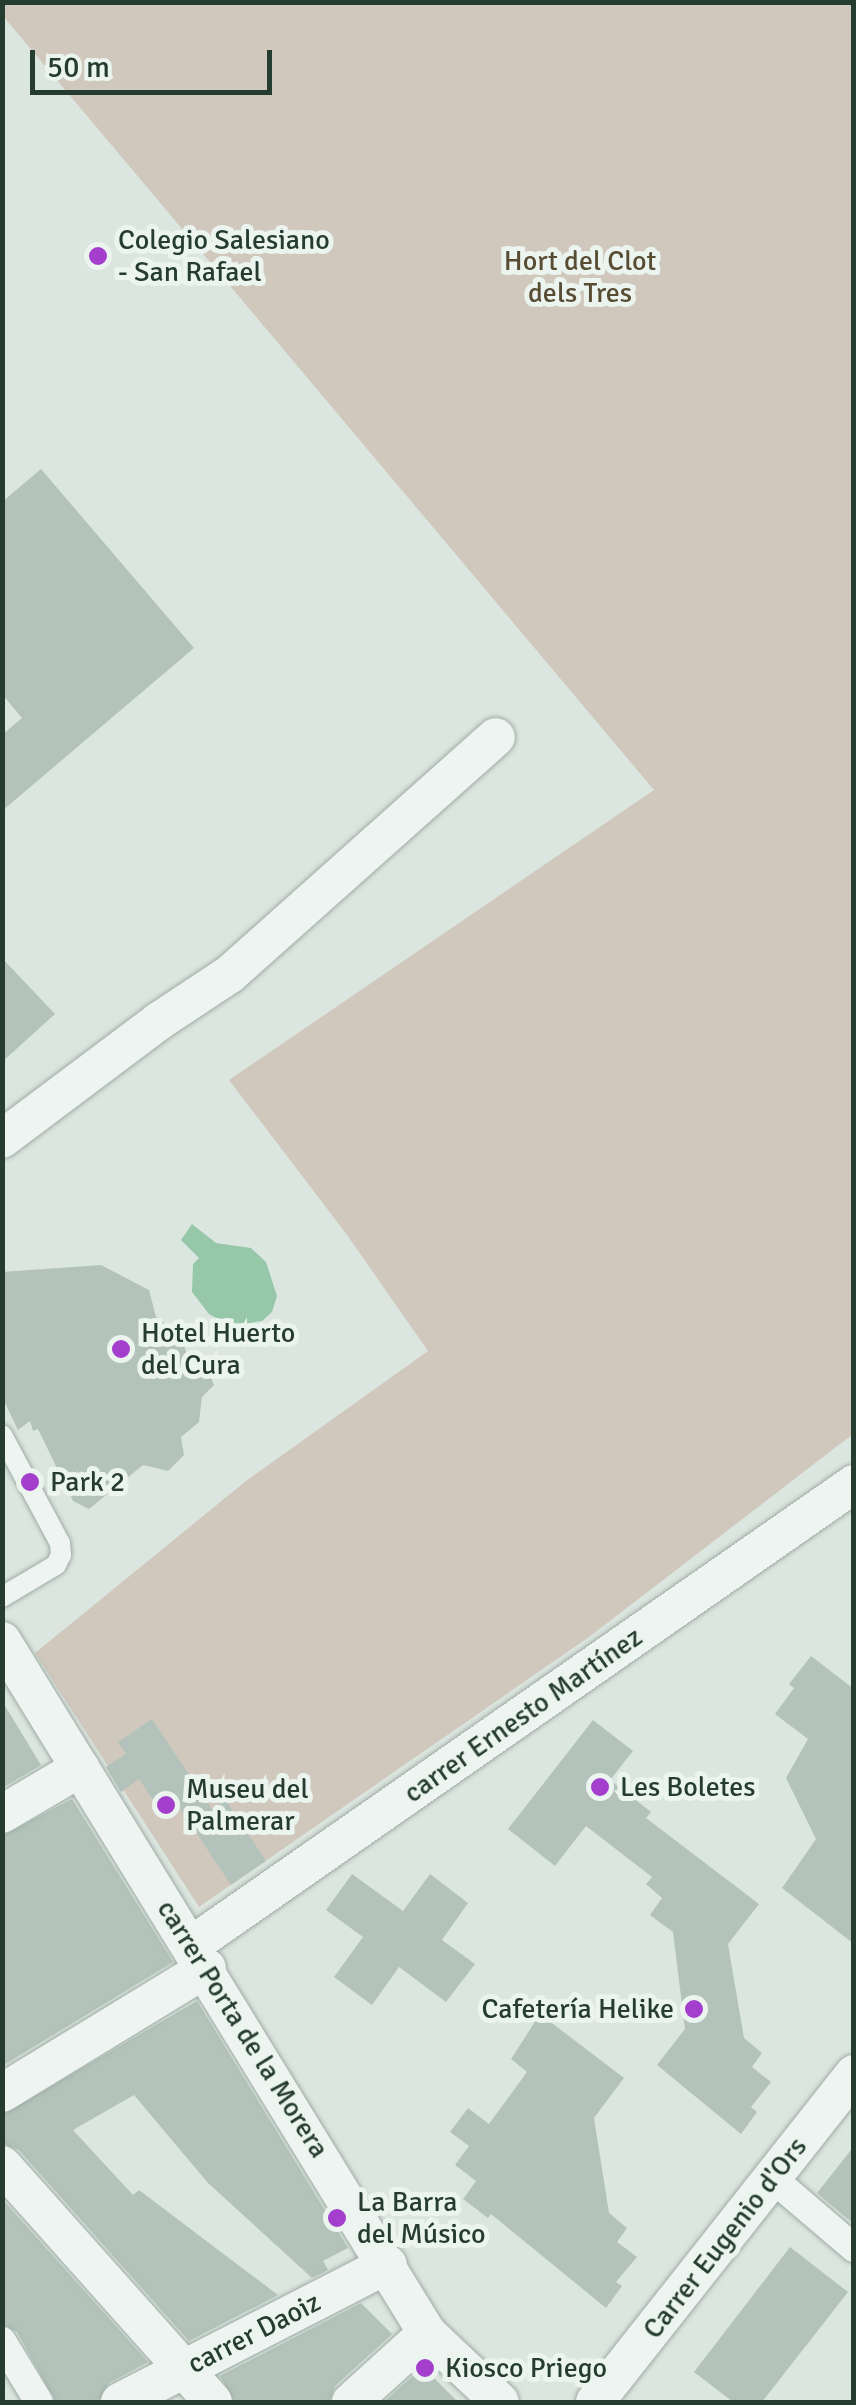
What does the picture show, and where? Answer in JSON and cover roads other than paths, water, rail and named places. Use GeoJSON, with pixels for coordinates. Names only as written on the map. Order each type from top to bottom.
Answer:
{"type":"FeatureCollection","features":[{"type":"Feature","properties":{"kind":"street"},"geometry":{"type":"LineString","coordinates":[[2,1139],[159,1021],[230,974],[496,737]]}},
{"type":"Feature","properties":{"kind":"street","name":"carrer Ernesto Martínez"},"geometry":{"type":"LineString","coordinates":[[2,2093],[199,1957],[854,1484]]}},
{"type":"Feature","properties":{"kind":"street","name":"carrer Porta de la Morera"},"geometry":{"type":"LineString","coordinates":[[2,1642],[427,2332],[500,2402]]}},
{"type":"Feature","properties":{"kind":"street"},"geometry":{"type":"LineString","coordinates":[[2,1814],[80,1768]]}},
{"type":"Feature","properties":{"kind":"street","name":"Carrer Eugenio d'Ors"},"geometry":{"type":"LineString","coordinates":[[595,2402],[854,2074]]}},
{"type":"Feature","properties":{"kind":"street"},"geometry":{"type":"LineString","coordinates":[[2,2165],[213,2402]]}},
{"type":"Feature","properties":{"kind":"street"},"geometry":{"type":"LineString","coordinates":[[772,2178],[854,2248]]}},
{"type":"Feature","properties":{"kind":"street","name":"carrer Daoiz"},"geometry":{"type":"LineString","coordinates":[[120,2402],[388,2264]]}},
{"type":"Feature","properties":{"kind":"street"},"geometry":{"type":"LineString","coordinates":[[351,2402],[427,2332]]}},
{"type":"Feature","properties":{"kind":"street"},"geometry":{"type":"LineString","coordinates":[[2,2341],[40,2402]]}},
{"type":"Feature","properties":{"kind":"lane"},"geometry":{"type":"LineString","coordinates":[[2,1435],[60,1543],[60,1555],[56,1565],[2,1598]]}},
{"type":"Feature","properties":{"kind":"lane"},"geometry":{"type":"LineString","coordinates":[[621,2402],[652,2339],[682,2295]]}},
{"type":"Feature","properties":{"kind":"place","name":"Colegio Salesiano - San Rafael"},"geometry":{"type":"Point","coordinates":[98,256]}},
{"type":"Feature","properties":{"kind":"place","name":"Hotel Huerto del Cura"},"geometry":{"type":"Point","coordinates":[121,1349]}},
{"type":"Feature","properties":{"kind":"place","name":"Park 2"},"geometry":{"type":"Point","coordinates":[30,1482]}},
{"type":"Feature","properties":{"kind":"place","name":"Les Boletes"},"geometry":{"type":"Point","coordinates":[600,1787]}},
{"type":"Feature","properties":{"kind":"place","name":"Museu del Palmerar"},"geometry":{"type":"Point","coordinates":[166,1805]}},
{"type":"Feature","properties":{"kind":"place","name":"Cafetería Helike"},"geometry":{"type":"Point","coordinates":[694,2009]}},
{"type":"Feature","properties":{"kind":"place","name":"La Barra del Músico"},"geometry":{"type":"Point","coordinates":[337,2218]}},
{"type":"Feature","properties":{"kind":"place","name":"Kiosco Priego"},"geometry":{"type":"Point","coordinates":[425,2368]}},
{"type":"Feature","properties":{"kind":"park label","name":"Hort del Clot dels Tres"},"geometry":{"type":"Point","coordinates":[580,277]}}]}
